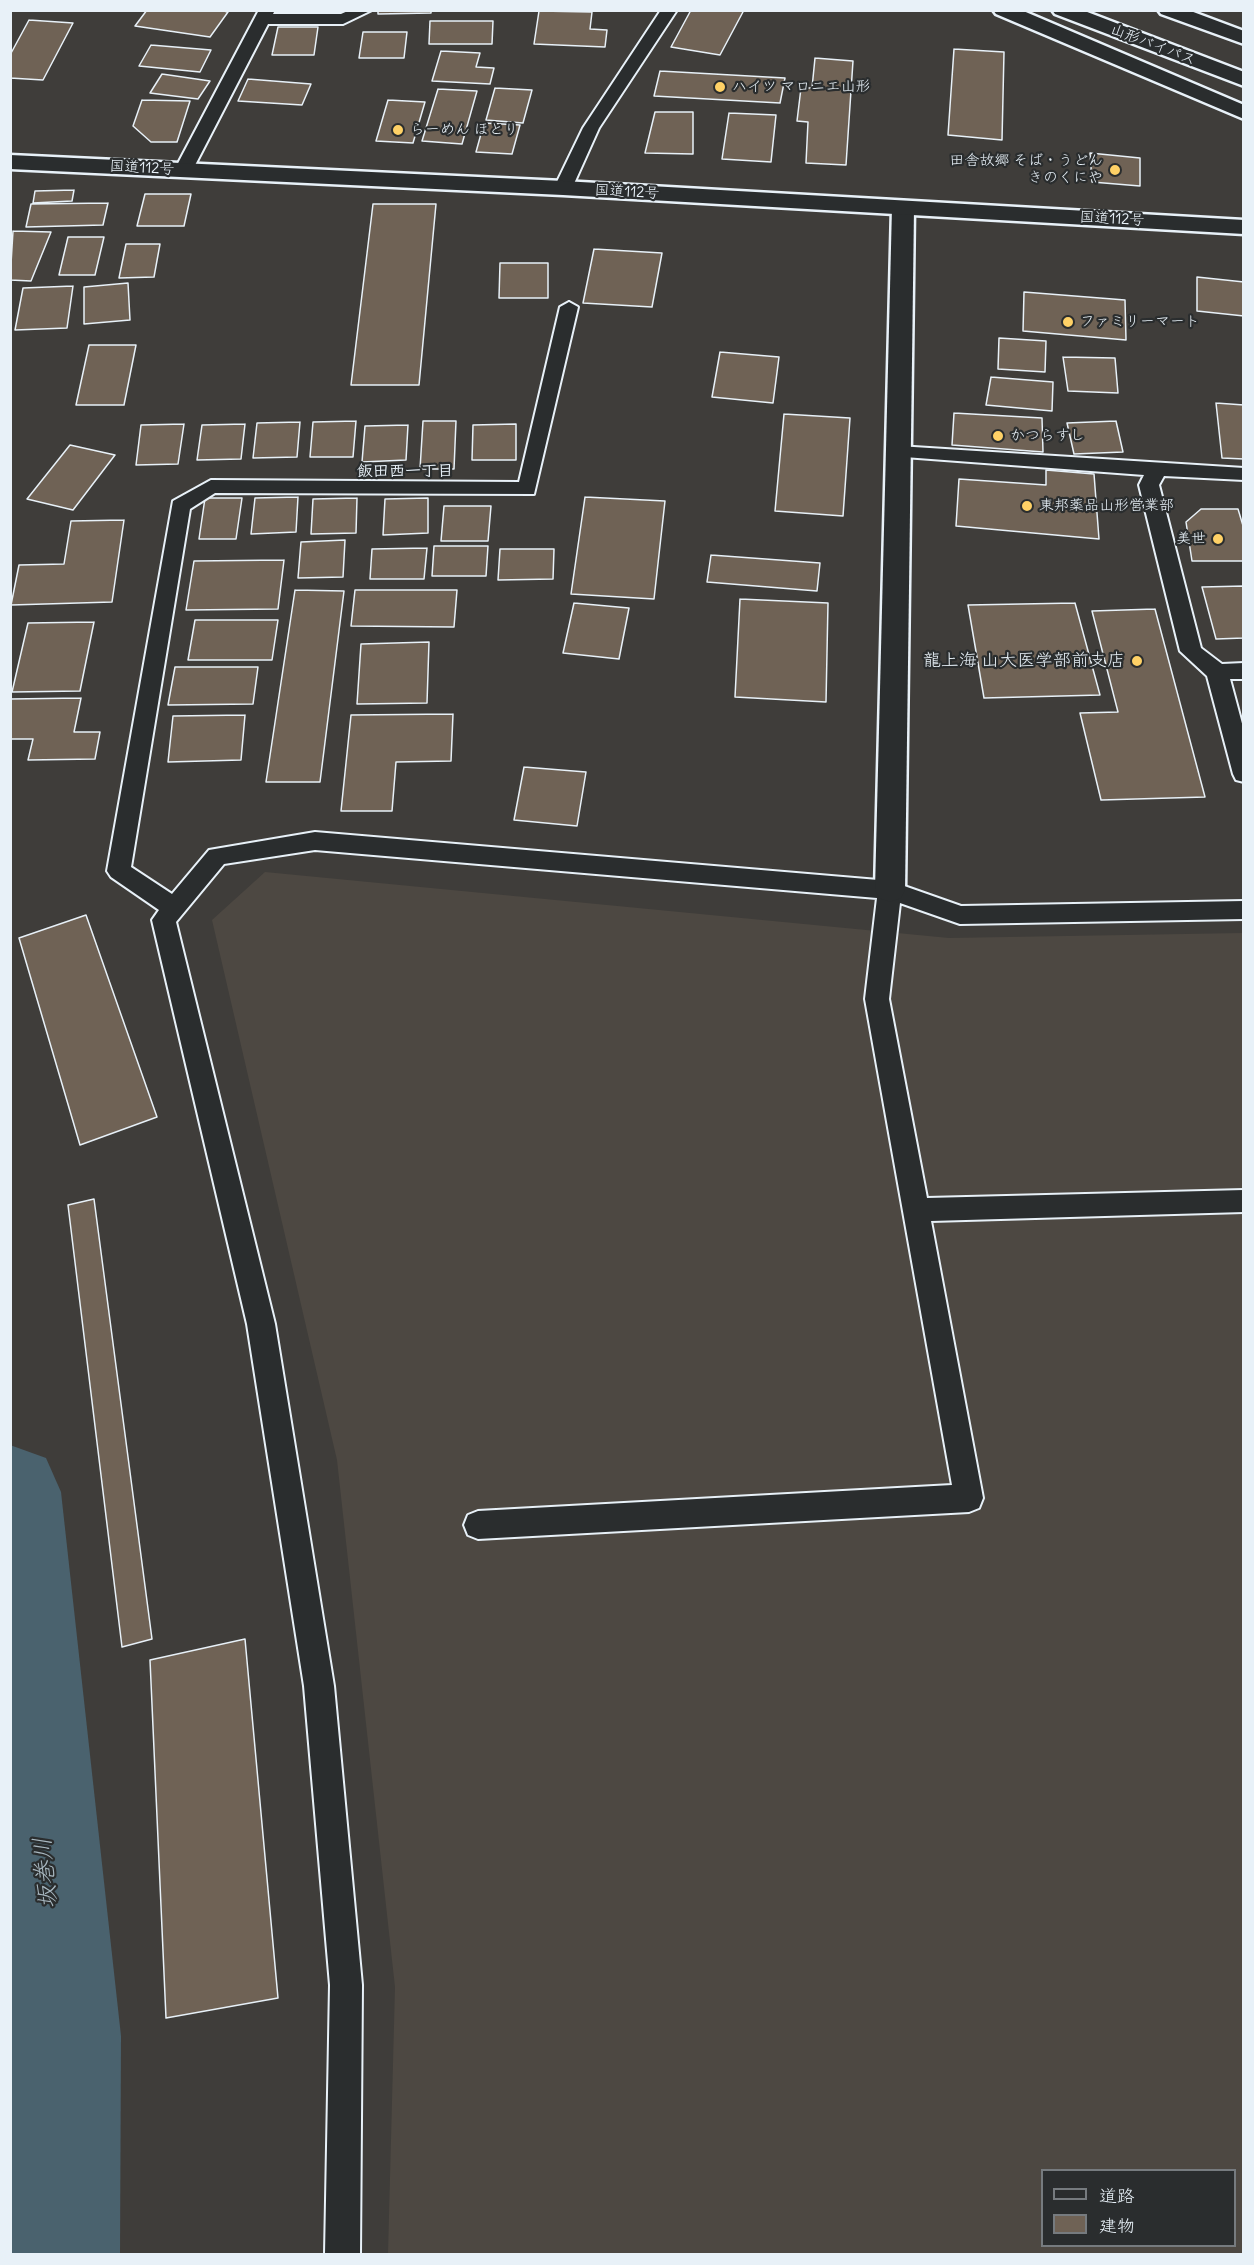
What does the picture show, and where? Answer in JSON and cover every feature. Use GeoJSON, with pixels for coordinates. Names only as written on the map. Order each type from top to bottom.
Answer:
{"type":"FeatureCollection","features":[{"type":"Feature","properties":{"kind":"main road"},"geometry":{"type":"LineString","coordinates":[[1003,10],[1244,113]]}},
{"type":"Feature","properties":{"kind":"main road","name":"山形バイパス"},"geometry":{"type":"LineString","coordinates":[[1062,10],[1244,80]]}},
{"type":"Feature","properties":{"kind":"main road"},"geometry":{"type":"LineString","coordinates":[[1159,16],[1244,38]]}},
{"type":"Feature","properties":{"kind":"main road","name":"山形バイパス"},"geometry":{"type":"LineString","coordinates":[[1159,16],[1244,58]]}},
{"type":"Feature","properties":{"kind":"main road","name":"国道112号"},"geometry":{"type":"LineString","coordinates":[[10,162],[563,188],[1244,227]]}},
{"type":"Feature","properties":{"kind":"main road"},"geometry":{"type":"LineString","coordinates":[[890,890],[903,208]]}},
{"type":"Feature","properties":{"kind":"main road"},"geometry":{"type":"LineString","coordinates":[[1194,224],[1244,214]]}},
{"type":"Feature","properties":{"kind":"lane"},"geometry":{"type":"LineString","coordinates":[[184,170],[265,15],[343,19],[365,10]]}},
{"type":"Feature","properties":{"kind":"lane"},"geometry":{"type":"LineString","coordinates":[[563,188],[591,128],[669,10]]}},
{"type":"Feature","properties":{"kind":"lane"},"geometry":{"type":"LineString","coordinates":[[174,908],[119,872],[180,506],[211,486],[527,489],[569,307]]}},
{"type":"Feature","properties":{"kind":"lane"},"geometry":{"type":"LineString","coordinates":[[898,452],[1244,474]]}},
{"type":"Feature","properties":{"kind":"lane"},"geometry":{"type":"LineString","coordinates":[[1157,469],[1149,484],[1191,651],[1217,672],[1244,774]]}},
{"type":"Feature","properties":{"kind":"lane"},"geometry":{"type":"LineString","coordinates":[[1217,672],[1244,671]]}},
{"type":"Feature","properties":{"kind":"lane"},"geometry":{"type":"LineString","coordinates":[[342,2254],[346,1985],[319,1686],[261,1324],[164,920],[217,856],[315,841],[890,890],[960,915],[1244,910]]}},
{"type":"Feature","properties":{"kind":"lane"},"geometry":{"type":"LineString","coordinates":[[478,1525],[969,1498],[877,999],[890,890]]}},
{"type":"Feature","properties":{"kind":"lane"},"geometry":{"type":"LineString","coordinates":[[915,1210],[1244,1202]]}},
{"type":"Feature","properties":{"kind":"shaded area"},"geometry":{"type":"Polygon","coordinates":[[[265,872],[949,938],[1243,933],[1243,2254],[388,2254],[395,1987],[337,1460],[212,920],[265,872]]]}},
{"type":"Feature","properties":{"kind":"building"},"geometry":{"type":"Polygon","coordinates":[[[147,10],[228,12],[210,37],[135,26],[147,10]]]}},
{"type":"Feature","properties":{"kind":"building"},"geometry":{"type":"Polygon","coordinates":[[[294,10],[339,10],[294,13],[294,10]]]}},
{"type":"Feature","properties":{"kind":"building"},"geometry":{"type":"Polygon","coordinates":[[[378,10],[431,10],[431,13],[378,14],[378,10]]]}},
{"type":"Feature","properties":{"kind":"building"},"geometry":{"type":"Polygon","coordinates":[[[691,10],[744,10],[720,55],[671,47],[691,10]]]}},
{"type":"Feature","properties":{"kind":"building"},"geometry":{"type":"Polygon","coordinates":[[[539,11],[592,12],[590,29],[607,30],[605,47],[534,44],[539,11]]]}},
{"type":"Feature","properties":{"kind":"building"},"geometry":{"type":"Polygon","coordinates":[[[29,20],[73,23],[43,80],[10,78],[10,55],[29,20]]]}},
{"type":"Feature","properties":{"kind":"building"},"geometry":{"type":"Polygon","coordinates":[[[430,21],[493,21],[492,44],[429,44],[430,21]]]}},
{"type":"Feature","properties":{"kind":"building"},"geometry":{"type":"Polygon","coordinates":[[[278,27],[318,27],[314,55],[272,55],[278,27]]]}},
{"type":"Feature","properties":{"kind":"building"},"geometry":{"type":"Polygon","coordinates":[[[363,32],[407,32],[404,58],[359,58],[363,32]]]}},
{"type":"Feature","properties":{"kind":"building"},"geometry":{"type":"Polygon","coordinates":[[[151,45],[211,50],[200,72],[139,66],[151,45]]]}},
{"type":"Feature","properties":{"kind":"building"},"geometry":{"type":"Polygon","coordinates":[[[954,49],[1004,52],[1002,140],[948,135],[954,49]]]}},
{"type":"Feature","properties":{"kind":"building"},"geometry":{"type":"Polygon","coordinates":[[[441,51],[480,53],[476,67],[494,68],[490,84],[432,81],[441,51]]]}},
{"type":"Feature","properties":{"kind":"building"},"geometry":{"type":"Polygon","coordinates":[[[815,58],[853,61],[846,165],[806,163],[808,122],[797,121],[801,88],[812,88],[815,58]]]}},
{"type":"Feature","properties":{"kind":"building","name":"ハイツ マロニエ山形"},"geometry":{"type":"Polygon","coordinates":[[[660,71],[785,78],[780,103],[654,96],[660,71]]]}},
{"type":"Feature","properties":{"kind":"building"},"geometry":{"type":"Polygon","coordinates":[[[162,74],[210,81],[198,99],[150,93],[162,74]]]}},
{"type":"Feature","properties":{"kind":"building"},"geometry":{"type":"Polygon","coordinates":[[[248,79],[311,84],[302,105],[238,101],[248,79]]]}},
{"type":"Feature","properties":{"kind":"building"},"geometry":{"type":"Polygon","coordinates":[[[495,88],[532,90],[523,123],[486,120],[495,88]]]}},
{"type":"Feature","properties":{"kind":"building"},"geometry":{"type":"Polygon","coordinates":[[[438,89],[477,91],[462,144],[422,141],[438,89]]]}},
{"type":"Feature","properties":{"kind":"building"},"geometry":{"type":"Polygon","coordinates":[[[142,100],[190,101],[177,142],[151,142],[133,126],[142,100]]]}},
{"type":"Feature","properties":{"kind":"building"},"geometry":{"type":"Polygon","coordinates":[[[388,100],[425,102],[413,143],[376,141],[388,100]]]}},
{"type":"Feature","properties":{"kind":"building"},"geometry":{"type":"Polygon","coordinates":[[[655,112],[693,112],[693,154],[645,153],[655,112]]]}},
{"type":"Feature","properties":{"kind":"building"},"geometry":{"type":"Polygon","coordinates":[[[729,113],[776,115],[771,162],[722,159],[729,113]]]}},
{"type":"Feature","properties":{"kind":"building"},"geometry":{"type":"Polygon","coordinates":[[[484,123],[520,125],[512,154],[476,152],[484,123]]]}},
{"type":"Feature","properties":{"kind":"building","name":"田舎故郷 そば・うどん きのくにや"},"geometry":{"type":"Polygon","coordinates":[[[1090,153],[1140,158],[1140,186],[1092,182],[1090,153]]]}},
{"type":"Feature","properties":{"kind":"building"},"geometry":{"type":"Polygon","coordinates":[[[74,190],[72,201],[33,203],[35,191],[74,190]]]}},
{"type":"Feature","properties":{"kind":"building"},"geometry":{"type":"Polygon","coordinates":[[[145,194],[191,194],[184,226],[137,226],[145,194]]]}},
{"type":"Feature","properties":{"kind":"building"},"geometry":{"type":"Polygon","coordinates":[[[108,203],[103,225],[26,227],[31,204],[108,203]]]}},
{"type":"Feature","properties":{"kind":"building"},"geometry":{"type":"Polygon","coordinates":[[[373,204],[436,204],[419,385],[351,385],[373,204]]]}},
{"type":"Feature","properties":{"kind":"building"},"geometry":{"type":"Polygon","coordinates":[[[13,231],[51,232],[31,281],[10,280],[13,231]]]}},
{"type":"Feature","properties":{"kind":"building"},"geometry":{"type":"Polygon","coordinates":[[[68,237],[104,237],[95,275],[59,275],[68,237]]]}},
{"type":"Feature","properties":{"kind":"building"},"geometry":{"type":"Polygon","coordinates":[[[126,244],[160,244],[154,277],[119,278],[126,244]]]}},
{"type":"Feature","properties":{"kind":"building"},"geometry":{"type":"Polygon","coordinates":[[[594,249],[662,253],[652,307],[583,303],[594,249]]]}},
{"type":"Feature","properties":{"kind":"building"},"geometry":{"type":"Polygon","coordinates":[[[500,263],[548,263],[548,298],[499,298],[500,263]]]}},
{"type":"Feature","properties":{"kind":"building"},"geometry":{"type":"Polygon","coordinates":[[[1197,277],[1244,282],[1244,316],[1197,311],[1197,277]]]}},
{"type":"Feature","properties":{"kind":"building"},"geometry":{"type":"Polygon","coordinates":[[[128,283],[130,320],[84,324],[84,287],[128,283]]]}},
{"type":"Feature","properties":{"kind":"building"},"geometry":{"type":"Polygon","coordinates":[[[73,286],[67,328],[15,330],[23,288],[73,286]]]}},
{"type":"Feature","properties":{"kind":"building"},"geometry":{"type":"Polygon","coordinates":[[[1024,292],[1125,300],[1126,340],[1023,331],[1024,292]]]}},
{"type":"Feature","properties":{"kind":"building"},"geometry":{"type":"Polygon","coordinates":[[[999,338],[1046,341],[1045,372],[998,369],[999,338]]]}},
{"type":"Feature","properties":{"kind":"building"},"geometry":{"type":"Polygon","coordinates":[[[89,345],[136,345],[124,405],[76,405],[89,345]]]}},
{"type":"Feature","properties":{"kind":"building"},"geometry":{"type":"Polygon","coordinates":[[[720,352],[779,357],[773,403],[712,397],[720,352]]]}},
{"type":"Feature","properties":{"kind":"building"},"geometry":{"type":"Polygon","coordinates":[[[1063,357],[1115,358],[1118,393],[1068,391],[1063,357]]]}},
{"type":"Feature","properties":{"kind":"building"},"geometry":{"type":"Polygon","coordinates":[[[991,377],[1053,382],[1052,411],[986,405],[991,377]]]}},
{"type":"Feature","properties":{"kind":"building"},"geometry":{"type":"Polygon","coordinates":[[[1216,403],[1244,405],[1244,459],[1222,458],[1216,403]]]}},
{"type":"Feature","properties":{"kind":"building"},"geometry":{"type":"Polygon","coordinates":[[[954,413],[1042,418],[1043,452],[952,445],[954,413]]]}},
{"type":"Feature","properties":{"kind":"building"},"geometry":{"type":"Polygon","coordinates":[[[784,414],[850,418],[843,516],[775,511],[784,414]]]}},
{"type":"Feature","properties":{"kind":"building"},"geometry":{"type":"Polygon","coordinates":[[[356,421],[353,457],[310,457],[313,422],[356,421]]]}},
{"type":"Feature","properties":{"kind":"building"},"geometry":{"type":"Polygon","coordinates":[[[423,421],[456,421],[454,469],[420,469],[423,421]]]}},
{"type":"Feature","properties":{"kind":"building"},"geometry":{"type":"Polygon","coordinates":[[[1116,421],[1123,452],[1074,454],[1067,423],[1116,421]]]}},
{"type":"Feature","properties":{"kind":"building"},"geometry":{"type":"Polygon","coordinates":[[[300,422],[297,457],[253,458],[257,423],[300,422]]]}},
{"type":"Feature","properties":{"kind":"building"},"geometry":{"type":"Polygon","coordinates":[[[184,424],[178,464],[136,465],[141,425],[184,424]]]}},
{"type":"Feature","properties":{"kind":"building"},"geometry":{"type":"Polygon","coordinates":[[[245,424],[241,459],[197,460],[202,425],[245,424]]]}},
{"type":"Feature","properties":{"kind":"building"},"geometry":{"type":"Polygon","coordinates":[[[516,424],[516,460],[472,460],[473,425],[516,424]]]}},
{"type":"Feature","properties":{"kind":"building"},"geometry":{"type":"Polygon","coordinates":[[[408,425],[406,460],[362,462],[365,426],[408,425]]]}},
{"type":"Feature","properties":{"kind":"building"},"geometry":{"type":"Polygon","coordinates":[[[70,445],[115,455],[73,510],[27,499],[70,445]]]}},
{"type":"Feature","properties":{"kind":"building","name":"東邦薬品山形営業部"},"geometry":{"type":"Polygon","coordinates":[[[1046,470],[1094,474],[1099,539],[956,526],[959,479],[1046,485],[1046,470]]]}},
{"type":"Feature","properties":{"kind":"building"},"geometry":{"type":"Polygon","coordinates":[[[298,497],[296,532],[251,534],[255,498],[298,497]]]}},
{"type":"Feature","properties":{"kind":"building"},"geometry":{"type":"Polygon","coordinates":[[[585,497],[665,501],[654,599],[571,594],[585,497]]]}},
{"type":"Feature","properties":{"kind":"building"},"geometry":{"type":"Polygon","coordinates":[[[205,498],[242,498],[236,539],[199,539],[205,498]]]}},
{"type":"Feature","properties":{"kind":"building"},"geometry":{"type":"Polygon","coordinates":[[[357,498],[356,533],[311,534],[313,499],[357,498]]]}},
{"type":"Feature","properties":{"kind":"building"},"geometry":{"type":"Polygon","coordinates":[[[428,498],[428,533],[383,535],[385,499],[428,498]]]}},
{"type":"Feature","properties":{"kind":"building"},"geometry":{"type":"Polygon","coordinates":[[[444,506],[491,506],[488,541],[441,541],[444,506]]]}},
{"type":"Feature","properties":{"kind":"building"},"geometry":{"type":"Polygon","coordinates":[[[1201,509],[1238,509],[1244,529],[1244,561],[1192,561],[1186,522],[1201,509]]]}},
{"type":"Feature","properties":{"kind":"building"},"geometry":{"type":"Polygon","coordinates":[[[124,520],[112,602],[11,605],[19,565],[64,564],[71,521],[124,520]]]}},
{"type":"Feature","properties":{"kind":"building"},"geometry":{"type":"Polygon","coordinates":[[[345,540],[343,577],[298,578],[301,542],[345,540]]]}},
{"type":"Feature","properties":{"kind":"building"},"geometry":{"type":"Polygon","coordinates":[[[434,546],[488,546],[486,576],[432,576],[434,546]]]}},
{"type":"Feature","properties":{"kind":"building"},"geometry":{"type":"Polygon","coordinates":[[[427,548],[424,579],[370,579],[372,549],[427,548]]]}},
{"type":"Feature","properties":{"kind":"building"},"geometry":{"type":"Polygon","coordinates":[[[500,549],[554,549],[553,579],[498,580],[500,549]]]}},
{"type":"Feature","properties":{"kind":"building"},"geometry":{"type":"Polygon","coordinates":[[[711,555],[820,563],[817,591],[707,582],[711,555]]]}},
{"type":"Feature","properties":{"kind":"building"},"geometry":{"type":"Polygon","coordinates":[[[284,560],[278,609],[186,610],[194,561],[284,560]]]}},
{"type":"Feature","properties":{"kind":"building"},"geometry":{"type":"Polygon","coordinates":[[[1244,586],[1244,638],[1216,639],[1202,587],[1244,586]]]}},
{"type":"Feature","properties":{"kind":"building"},"geometry":{"type":"Polygon","coordinates":[[[295,590],[344,591],[320,782],[266,782],[295,590]]]}},
{"type":"Feature","properties":{"kind":"building"},"geometry":{"type":"Polygon","coordinates":[[[355,590],[457,590],[454,627],[351,626],[355,590]]]}},
{"type":"Feature","properties":{"kind":"building"},"geometry":{"type":"Polygon","coordinates":[[[740,599],[828,603],[826,702],[735,697],[740,599]]]}},
{"type":"Feature","properties":{"kind":"building"},"geometry":{"type":"Polygon","coordinates":[[[574,603],[629,608],[619,659],[563,653],[574,603]]]}},
{"type":"Feature","properties":{"kind":"building"},"geometry":{"type":"Polygon","coordinates":[[[1075,603],[1100,695],[984,698],[968,605],[1075,603]]]}},
{"type":"Feature","properties":{"kind":"building","name":"龍上海 山大医学部前支店"},"geometry":{"type":"Polygon","coordinates":[[[1155,609],[1205,797],[1101,800],[1080,713],[1118,712],[1092,611],[1155,609]]]}},
{"type":"Feature","properties":{"kind":"building"},"geometry":{"type":"Polygon","coordinates":[[[195,620],[278,620],[272,660],[188,660],[195,620]]]}},
{"type":"Feature","properties":{"kind":"building"},"geometry":{"type":"Polygon","coordinates":[[[94,622],[80,691],[12,692],[28,623],[94,622]]]}},
{"type":"Feature","properties":{"kind":"building"},"geometry":{"type":"Polygon","coordinates":[[[429,642],[427,703],[357,704],[361,644],[429,642]]]}},
{"type":"Feature","properties":{"kind":"building"},"geometry":{"type":"Polygon","coordinates":[[[175,667],[258,667],[253,704],[168,705],[175,667]]]}},
{"type":"Feature","properties":{"kind":"building"},"geometry":{"type":"Polygon","coordinates":[[[81,698],[74,732],[100,732],[95,759],[28,760],[33,739],[10,739],[10,699],[81,698]]]}},
{"type":"Feature","properties":{"kind":"building"},"geometry":{"type":"Polygon","coordinates":[[[453,714],[451,761],[396,762],[392,811],[341,811],[351,715],[453,714]]]}},
{"type":"Feature","properties":{"kind":"building"},"geometry":{"type":"Polygon","coordinates":[[[245,715],[241,760],[168,762],[173,716],[245,715]]]}},
{"type":"Feature","properties":{"kind":"building"},"geometry":{"type":"Polygon","coordinates":[[[524,767],[586,772],[577,826],[514,820],[524,767]]]}},
{"type":"Feature","properties":{"kind":"building"},"geometry":{"type":"Polygon","coordinates":[[[86,915],[157,1117],[80,1145],[19,938],[86,915]]]}},
{"type":"Feature","properties":{"kind":"building"},"geometry":{"type":"Polygon","coordinates":[[[94,1199],[152,1639],[122,1647],[68,1205],[94,1199]]]}},
{"type":"Feature","properties":{"kind":"building"},"geometry":{"type":"Polygon","coordinates":[[[245,1639],[278,1998],[166,2018],[150,1660],[245,1639]]]}},
{"type":"Feature","properties":{"kind":"waterway","name":"坂巻川"},"geometry":{"type":"LineString","coordinates":[[10,1492],[62,2036],[58,2254]]}},
{"type":"Feature","properties":{"kind":"place","name":"ハイツ マロニエ山形"},"geometry":{"type":"Point","coordinates":[720,87]}},
{"type":"Feature","properties":{"kind":"place","name":"らーめん ほとり"},"geometry":{"type":"Point","coordinates":[398,130]}},
{"type":"Feature","properties":{"kind":"place","name":"田舎故郷 そば・うどん きのくにや"},"geometry":{"type":"Point","coordinates":[1115,170]}},
{"type":"Feature","properties":{"kind":"place","name":"ファミリーマート"},"geometry":{"type":"Point","coordinates":[1068,322]}},
{"type":"Feature","properties":{"kind":"place","name":"かつらすし"},"geometry":{"type":"Point","coordinates":[998,436]}},
{"type":"Feature","properties":{"kind":"place","name":"東邦薬品山形営業部"},"geometry":{"type":"Point","coordinates":[1027,506]}},
{"type":"Feature","properties":{"kind":"place","name":"美世"},"geometry":{"type":"Point","coordinates":[1218,539]}},
{"type":"Feature","properties":{"kind":"place","name":"龍上海 山大医学部前支店"},"geometry":{"type":"Point","coordinates":[1137,661]}},
{"type":"Feature","properties":{"kind":"district","name":"飯田西一丁目"},"geometry":{"type":"Point","coordinates":[405,471]}}]}
